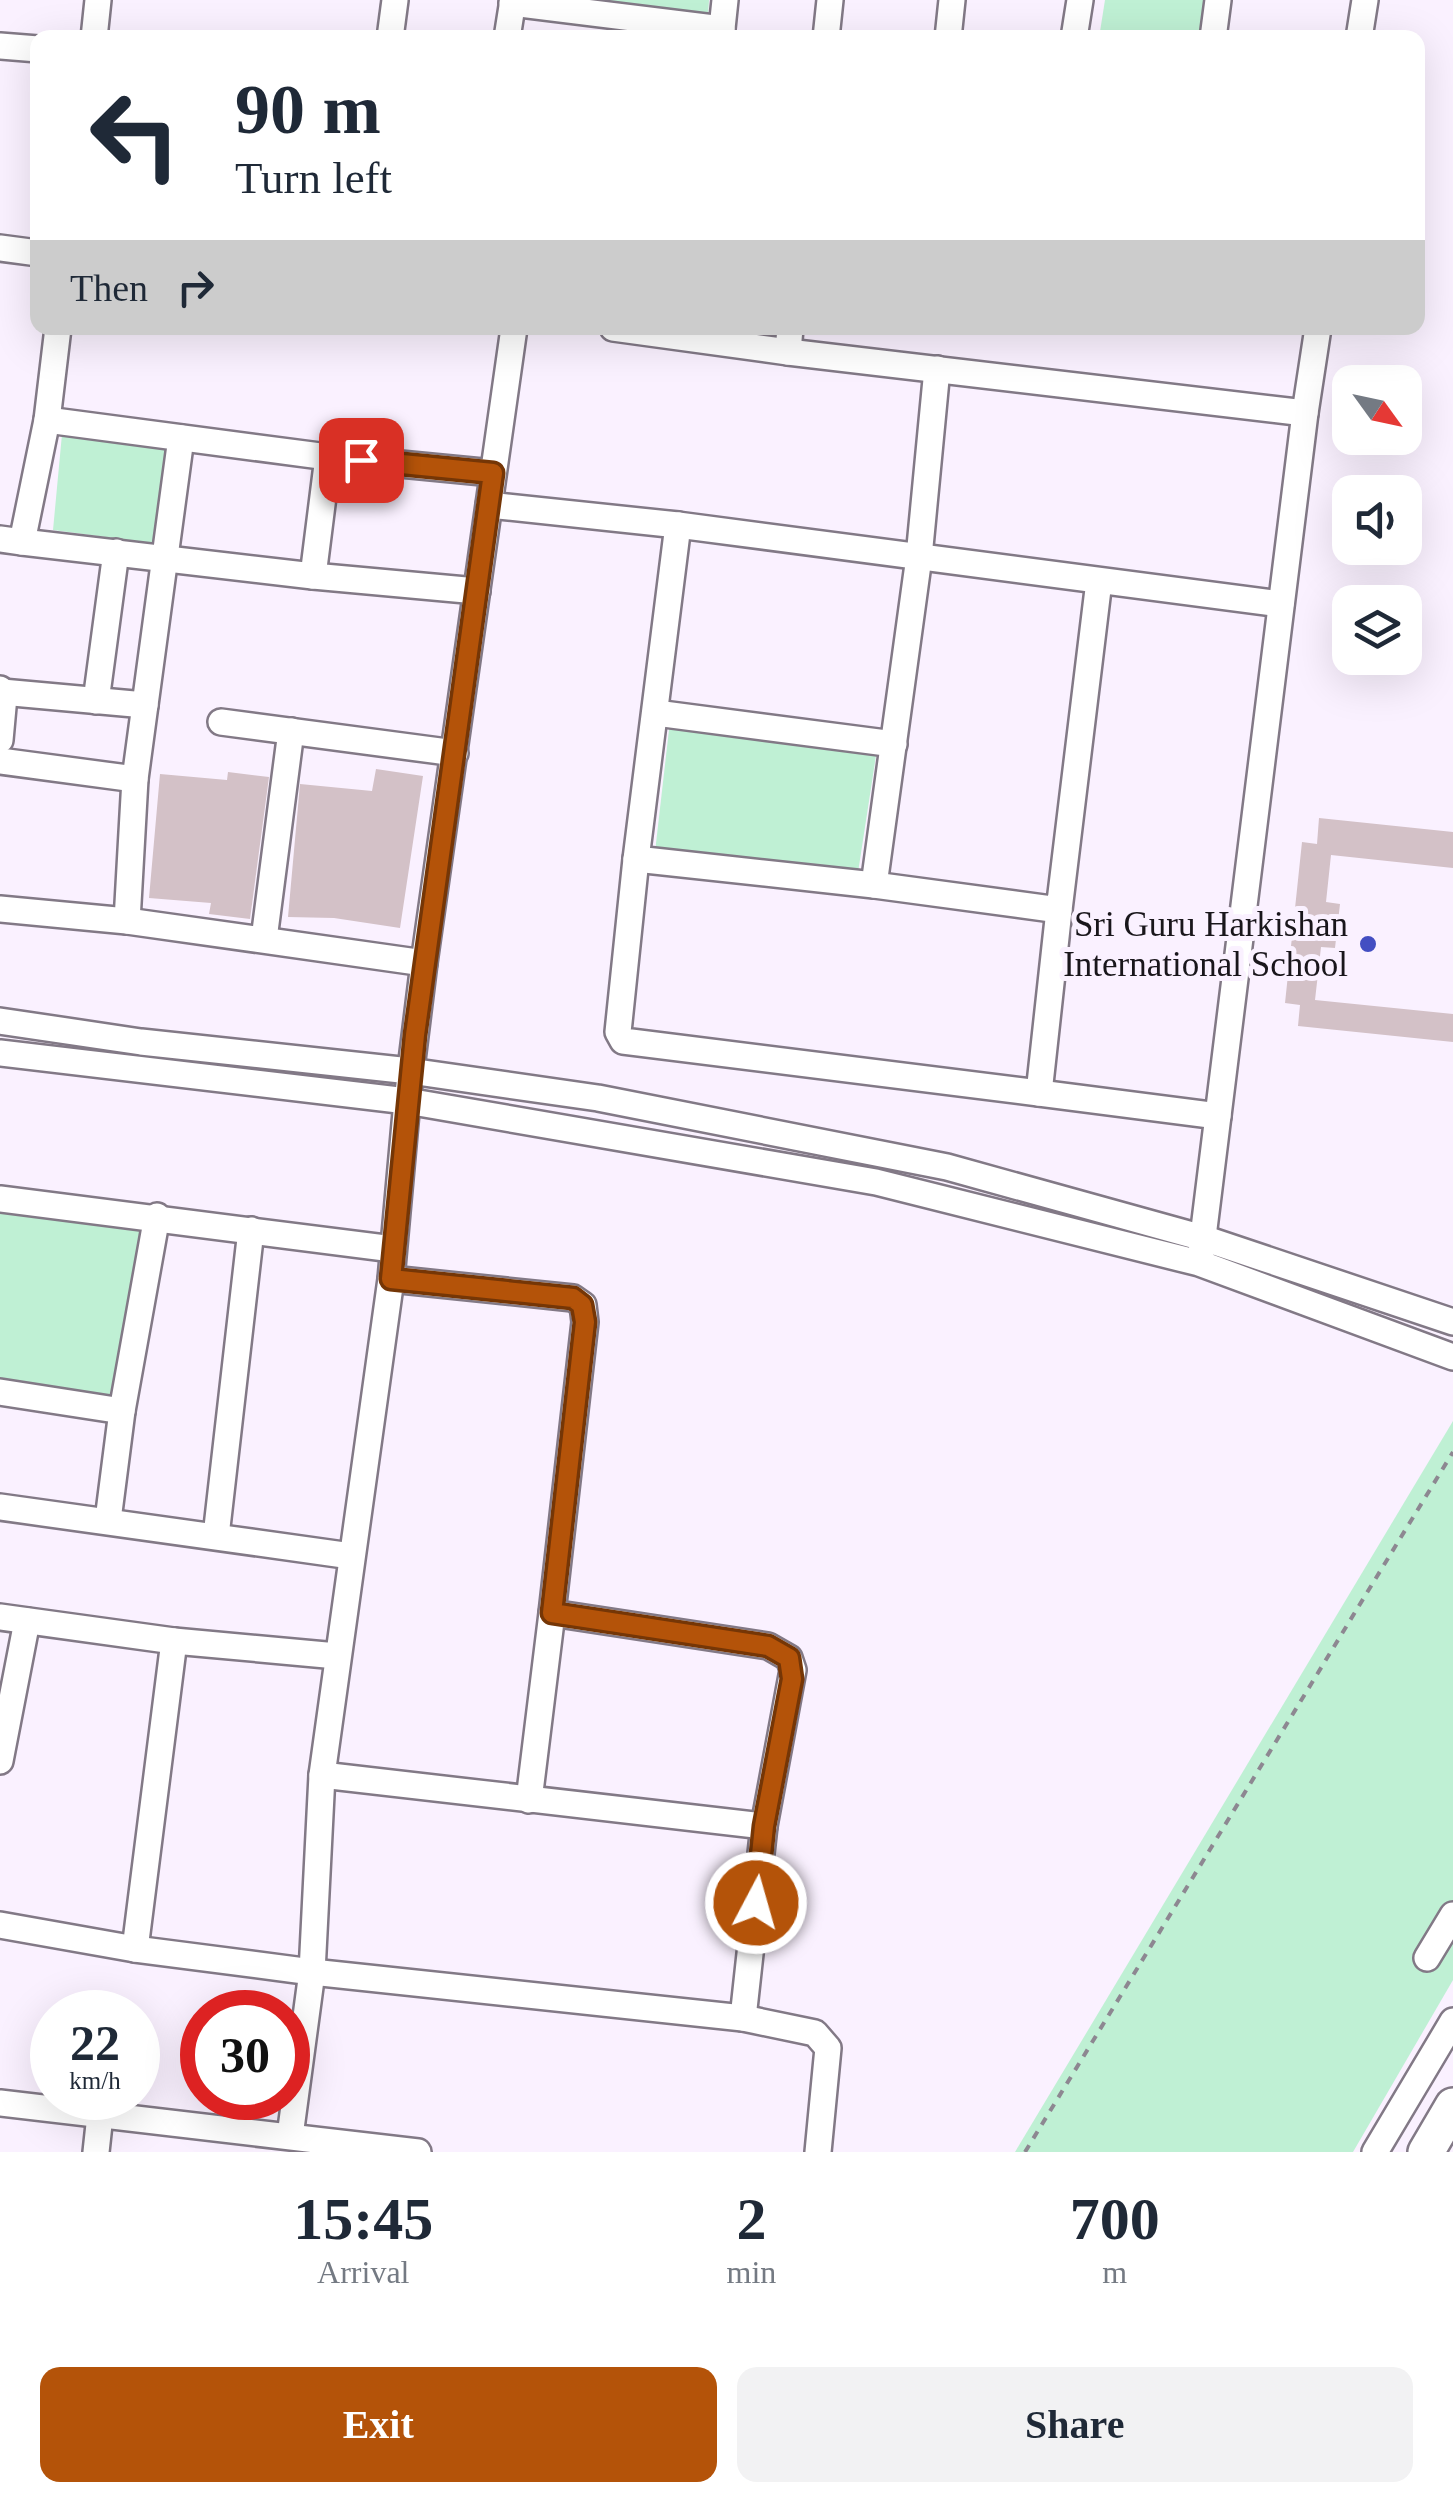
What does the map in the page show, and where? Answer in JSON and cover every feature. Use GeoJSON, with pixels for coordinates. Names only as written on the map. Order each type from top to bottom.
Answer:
{"type":"FeatureCollection","features":[{"type":"Feature","properties":{"kind":"highway"},"geometry":{"type":"LineString","coordinates":[[1426,2152],[1453,2106]]}},
{"type":"Feature","properties":{"kind":"street"},"geometry":{"type":"LineString","coordinates":[[95,30],[98,0]]}},
{"type":"Feature","properties":{"kind":"street"},"geometry":{"type":"LineString","coordinates":[[391,30],[396,0]]}},
{"type":"Feature","properties":{"kind":"street"},"geometry":{"type":"LineString","coordinates":[[721,30],[725,0]]}},
{"type":"Feature","properties":{"kind":"street"},"geometry":{"type":"LineString","coordinates":[[827,30],[830,0]]}},
{"type":"Feature","properties":{"kind":"street"},"geometry":{"type":"LineString","coordinates":[[949,30],[952,0]]}},
{"type":"Feature","properties":{"kind":"street"},"geometry":{"type":"LineString","coordinates":[[1075,30],[1080,0]]}},
{"type":"Feature","properties":{"kind":"street"},"geometry":{"type":"LineString","coordinates":[[1214,30],[1218,0]]}},
{"type":"Feature","properties":{"kind":"street"},"geometry":{"type":"LineString","coordinates":[[1360,30],[1365,0]]}},
{"type":"Feature","properties":{"kind":"street"},"geometry":{"type":"LineString","coordinates":[[509,30],[512,1],[701,30]]}},
{"type":"Feature","properties":{"kind":"street"},"geometry":{"type":"LineString","coordinates":[[0,46],[30,48]]}},
{"type":"Feature","properties":{"kind":"street"},"geometry":{"type":"LineString","coordinates":[[0,248],[30,252]]}},
{"type":"Feature","properties":{"kind":"street"},"geometry":{"type":"LineString","coordinates":[[57,335],[47,420],[11,540],[312,576],[477,591]]}},
{"type":"Feature","properties":{"kind":"street"},"geometry":{"type":"LineString","coordinates":[[290,2136],[312,1972],[322,1775],[391,1279],[424,963],[513,335]]}},
{"type":"Feature","properties":{"kind":"street"},"geometry":{"type":"LineString","coordinates":[[716,335],[789,340],[937,370],[1305,413]]}},
{"type":"Feature","properties":{"kind":"street"},"geometry":{"type":"LineString","coordinates":[[1201,1250],[1317,335]]}},
{"type":"Feature","properties":{"kind":"street"},"geometry":{"type":"LineString","coordinates":[[874,885],[919,557],[937,370]]}},
{"type":"Feature","properties":{"kind":"street"},"geometry":{"type":"LineString","coordinates":[[47,420],[328,457],[493,473]]}},
{"type":"Feature","properties":{"kind":"street"},"geometry":{"type":"LineString","coordinates":[[127,921],[135,779],[181,438]]}},
{"type":"Feature","properties":{"kind":"street"},"geometry":{"type":"LineString","coordinates":[[312,576],[328,457]]}},
{"type":"Feature","properties":{"kind":"street"},"geometry":{"type":"LineString","coordinates":[[489,505],[678,525],[1281,604]]}},
{"type":"Feature","properties":{"kind":"street"},"geometry":{"type":"LineString","coordinates":[[678,525],[636,860],[618,1032],[623,1040],[1218,1116]]}},
{"type":"Feature","properties":{"kind":"street"},"geometry":{"type":"LineString","coordinates":[[96,701],[116,552]]}},
{"type":"Feature","properties":{"kind":"street"},"geometry":{"type":"LineString","coordinates":[[1039,1093],[1100,580]]}},
{"type":"Feature","properties":{"kind":"street"},"geometry":{"type":"LineString","coordinates":[[0,740],[1,690],[145,706]]}},
{"type":"Feature","properties":{"kind":"street"},"geometry":{"type":"LineString","coordinates":[[656,713],[894,744]]}},
{"type":"Feature","properties":{"kind":"street"},"geometry":{"type":"LineString","coordinates":[[221,722],[455,752]]}},
{"type":"Feature","properties":{"kind":"street"},"geometry":{"type":"LineString","coordinates":[[264,939],[291,731]]}},
{"type":"Feature","properties":{"kind":"street"},"geometry":{"type":"LineString","coordinates":[[0,761],[135,779]]}},
{"type":"Feature","properties":{"kind":"street"},"geometry":{"type":"LineString","coordinates":[[636,860],[874,885],[1058,910]]}},
{"type":"Feature","properties":{"kind":"street"},"geometry":{"type":"LineString","coordinates":[[0,908],[127,921],[424,963]]}},
{"type":"Feature","properties":{"kind":"street"},"geometry":{"type":"LineString","coordinates":[[0,1021],[598,1098],[946,1166],[1201,1250],[1453,1322]]}},
{"type":"Feature","properties":{"kind":"street"},"geometry":{"type":"LineString","coordinates":[[0,1053],[407,1101],[876,1182],[1201,1250],[1453,1357]]}},
{"type":"Feature","properties":{"kind":"street"},"geometry":{"type":"LineString","coordinates":[[0,1199],[393,1248]]}},
{"type":"Feature","properties":{"kind":"street"},"geometry":{"type":"LineString","coordinates":[[108,1520],[122,1411],[157,1216]]}},
{"type":"Feature","properties":{"kind":"street"},"geometry":{"type":"LineString","coordinates":[[216,1536],[251,1230]]}},
{"type":"Feature","properties":{"kind":"street"},"geometry":{"type":"LineString","coordinates":[[391,1279],[573,1298],[582,1305],[585,1322],[529,1800]]}},
{"type":"Feature","properties":{"kind":"street"},"geometry":{"type":"LineString","coordinates":[[0,1392],[122,1411]]}},
{"type":"Feature","properties":{"kind":"street"},"geometry":{"type":"LineString","coordinates":[[0,1507],[350,1556]]}},
{"type":"Feature","properties":{"kind":"street"},"geometry":{"type":"LineString","coordinates":[[552,1613],[768,1646],[789,1658],[792,1679],[764,1826],[743,2018]]}},
{"type":"Feature","properties":{"kind":"street"},"geometry":{"type":"LineString","coordinates":[[0,1618],[174,1641],[338,1656]]}},
{"type":"Feature","properties":{"kind":"street"},"geometry":{"type":"LineString","coordinates":[[0,1760],[26,1621]]}},
{"type":"Feature","properties":{"kind":"street"},"geometry":{"type":"LineString","coordinates":[[135,1949],[174,1641]]}},
{"type":"Feature","properties":{"kind":"street"},"geometry":{"type":"LineString","coordinates":[[322,1775],[764,1826]]}},
{"type":"Feature","properties":{"kind":"street"},"geometry":{"type":"LineString","coordinates":[[1427,1958],[1453,1915]]}},
{"type":"Feature","properties":{"kind":"street"},"geometry":{"type":"LineString","coordinates":[[0,1924],[135,1949],[743,2018],[815,2033],[826,2044],[818,2152]]}},
{"type":"Feature","properties":{"kind":"street"},"geometry":{"type":"LineString","coordinates":[[1376,2152],[1453,2021]]}},
{"type":"Feature","properties":{"kind":"street"},"geometry":{"type":"LineString","coordinates":[[0,2103],[30,2107]]}},
{"type":"Feature","properties":{"kind":"street"},"geometry":{"type":"LineString","coordinates":[[96,2152],[99,2120]]}},
{"type":"Feature","properties":{"kind":"street"},"geometry":{"type":"LineString","coordinates":[[145,2120],[418,2152]]}},
{"type":"Feature","properties":{"kind":"path"},"geometry":{"type":"LineString","coordinates":[[1025,2152],[1453,1452]]}},
{"type":"Feature","properties":{"kind":"green space"},"geometry":{"type":"Polygon","coordinates":[[[603,0],[709,0],[708,15],[603,0]]]}},
{"type":"Feature","properties":{"kind":"green space"},"geometry":{"type":"Polygon","coordinates":[[[1105,0],[1207,0],[1202,30],[1100,30],[1105,0]]]}},
{"type":"Feature","properties":{"kind":"green space"},"geometry":{"type":"Polygon","coordinates":[[[62,434],[174,451],[158,544],[53,530],[62,434]]]}},
{"type":"Feature","properties":{"kind":"green space"},"geometry":{"type":"Polygon","coordinates":[[[670,721],[877,749],[857,879],[655,852],[670,721]]]}},
{"type":"Feature","properties":{"kind":"green space"},"geometry":{"type":"Polygon","coordinates":[[[0,1207],[145,1224],[113,1404],[0,1385],[0,1207]]]}},
{"type":"Feature","properties":{"kind":"green space"},"geometry":{"type":"Polygon","coordinates":[[[1453,1421],[1453,1980],[1353,2152],[1015,2152],[1453,1421]]]}},
{"type":"Feature","properties":{"kind":"building"},"geometry":{"type":"Polygon","coordinates":[[[376,769],[423,776],[400,928],[334,918],[288,917],[300,784],[372,791],[376,769]]]}},
{"type":"Feature","properties":{"kind":"building"},"geometry":{"type":"Polygon","coordinates":[[[228,772],[269,777],[250,919],[209,914],[211,903],[149,898],[160,774],[227,780],[228,772]]]}},
{"type":"Feature","properties":{"kind":"building"},"geometry":{"type":"Polygon","coordinates":[[[1319,818],[1453,832],[1453,868],[1331,855],[1326,902],[1340,904],[1335,948],[1321,947],[1315,1000],[1453,1014],[1453,1042],[1298,1026],[1300,1005],[1285,1003],[1302,842],[1317,844],[1319,818]]]}},
{"type":"Feature","properties":{"kind":"place","name":"Sri Guru Harkishan International School"},"geometry":{"type":"Point","coordinates":[1368,944]}},
{"type":"Feature","properties":{"kind":"route"},"geometry":{"type":"LineString","coordinates":[[361,460],[493,473],[424,963],[391,1279],[573,1298],[582,1305],[585,1322],[552,1613],[768,1646],[789,1658],[792,1679],[764,1826],[756,1903]]}}]}
